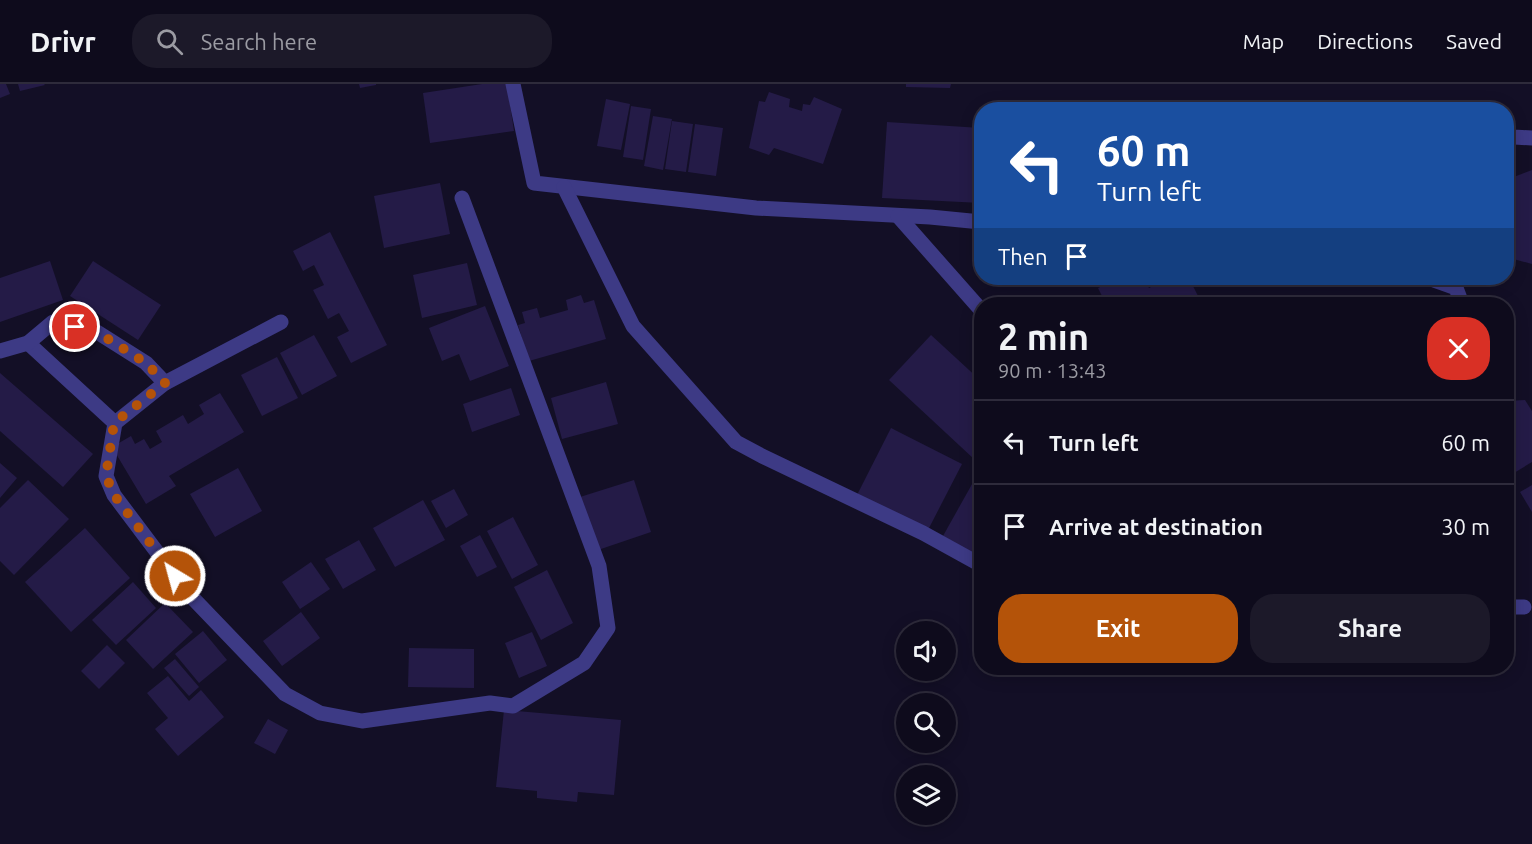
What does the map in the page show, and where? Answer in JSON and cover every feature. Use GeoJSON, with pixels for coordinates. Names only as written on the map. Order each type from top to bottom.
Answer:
{"type":"FeatureCollection","features":[{"type":"Feature","properties":{"kind":"street"},"geometry":{"type":"LineString","coordinates":[[513,84],[534,183],[756,208],[974,221]]}},
{"type":"Feature","properties":{"kind":"street"},"geometry":{"type":"LineString","coordinates":[[1514,137],[1532,138]]}},
{"type":"Feature","properties":{"kind":"street"},"geometry":{"type":"LineString","coordinates":[[564,187],[633,326],[735,442],[922,533],[974,561]]}},
{"type":"Feature","properties":{"kind":"street"},"geometry":{"type":"LineString","coordinates":[[281,322],[165,383],[114,423],[106,476],[114,495],[187,592],[285,694],[320,713],[362,721],[490,703],[513,706],[584,663],[608,628],[600,566],[462,198]]}},
{"type":"Feature","properties":{"kind":"street"},"geometry":{"type":"LineString","coordinates":[[898,216],[974,302]]}},
{"type":"Feature","properties":{"kind":"street"},"geometry":{"type":"LineString","coordinates":[[1448,285],[1456,288],[1459,297]]}},
{"type":"Feature","properties":{"kind":"street"},"geometry":{"type":"LineString","coordinates":[[0,351],[28,343],[53,322],[97,332],[146,363],[165,383]]}},
{"type":"Feature","properties":{"kind":"street"},"geometry":{"type":"LineString","coordinates":[[28,343],[114,423]]}},
{"type":"Feature","properties":{"kind":"street"},"geometry":{"type":"LineString","coordinates":[[1514,607],[1524,607]]}},
{"type":"Feature","properties":{"kind":"building"},"geometry":{"type":"Polygon","coordinates":[[[0,84],[6,84],[10,94],[0,98],[0,84]]]}},
{"type":"Feature","properties":{"kind":"building"},"geometry":{"type":"Polygon","coordinates":[[[18,84],[44,84],[45,85],[20,91],[18,84]]]}},
{"type":"Feature","properties":{"kind":"building"},"geometry":{"type":"Polygon","coordinates":[[[359,84],[376,84],[376,85],[360,88],[359,84]]]}},
{"type":"Feature","properties":{"kind":"building"},"geometry":{"type":"Polygon","coordinates":[[[482,84],[507,84],[514,131],[430,143],[423,93],[482,84]]]}},
{"type":"Feature","properties":{"kind":"building"},"geometry":{"type":"Polygon","coordinates":[[[906,84],[951,84],[950,88],[906,87],[906,84]]]}},
{"type":"Feature","properties":{"kind":"building"},"geometry":{"type":"Polygon","coordinates":[[[769,92],[790,99],[789,107],[802,111],[803,104],[810,105],[814,97],[842,109],[823,164],[774,148],[769,155],[749,148],[759,101],[765,102],[769,92]]]}},
{"type":"Feature","properties":{"kind":"building"},"geometry":{"type":"Polygon","coordinates":[[[606,99],[630,104],[621,150],[597,146],[606,99]]]}},
{"type":"Feature","properties":{"kind":"building"},"geometry":{"type":"Polygon","coordinates":[[[631,106],[651,109],[643,160],[623,157],[631,106]]]}},
{"type":"Feature","properties":{"kind":"building"},"geometry":{"type":"Polygon","coordinates":[[[653,116],[672,119],[663,170],[644,166],[653,116]]]}},
{"type":"Feature","properties":{"kind":"building"},"geometry":{"type":"Polygon","coordinates":[[[672,121],[693,124],[686,172],[665,169],[672,121]]]}},
{"type":"Feature","properties":{"kind":"building"},"geometry":{"type":"Polygon","coordinates":[[[887,122],[974,128],[974,203],[882,198],[887,122]]]}},
{"type":"Feature","properties":{"kind":"building"},"geometry":{"type":"Polygon","coordinates":[[[695,124],[723,128],[716,176],[688,172],[695,124]]]}},
{"type":"Feature","properties":{"kind":"building"},"geometry":{"type":"Polygon","coordinates":[[[1532,170],[1532,264],[1514,259],[1514,177],[1532,170]]]}},
{"type":"Feature","properties":{"kind":"building"},"geometry":{"type":"Polygon","coordinates":[[[440,183],[450,234],[384,248],[374,196],[440,183]]]}},
{"type":"Feature","properties":{"kind":"building"},"geometry":{"type":"Polygon","coordinates":[[[330,232],[387,345],[351,363],[337,337],[349,331],[339,313],[328,319],[313,290],[324,285],[314,265],[303,271],[293,251],[330,232]]]}},
{"type":"Feature","properties":{"kind":"building"},"geometry":{"type":"Polygon","coordinates":[[[50,261],[63,300],[0,322],[0,278],[50,261]]]}},
{"type":"Feature","properties":{"kind":"building"},"geometry":{"type":"Polygon","coordinates":[[[93,261],[161,305],[138,340],[70,296],[93,261]]]}},
{"type":"Feature","properties":{"kind":"building"},"geometry":{"type":"Polygon","coordinates":[[[467,263],[477,305],[422,318],[413,275],[467,263]]]}},
{"type":"Feature","properties":{"kind":"building"},"geometry":{"type":"Polygon","coordinates":[[[1105,285],[1148,285],[1149,288],[1155,285],[1192,285],[1198,297],[1102,297],[1098,288],[1105,285]]]}},
{"type":"Feature","properties":{"kind":"building"},"geometry":{"type":"Polygon","coordinates":[[[581,295],[584,303],[594,300],[606,339],[529,361],[518,325],[525,323],[522,312],[537,308],[540,318],[568,310],[566,300],[581,295]]]}},
{"type":"Feature","properties":{"kind":"building"},"geometry":{"type":"Polygon","coordinates":[[[485,306],[509,366],[470,381],[459,354],[442,361],[429,328],[485,306]]]}},
{"type":"Feature","properties":{"kind":"building"},"geometry":{"type":"Polygon","coordinates":[[[314,335],[337,376],[302,395],[280,353],[314,335]]]}},
{"type":"Feature","properties":{"kind":"building"},"geometry":{"type":"Polygon","coordinates":[[[931,335],[974,375],[974,459],[889,380],[931,335]]]}},
{"type":"Feature","properties":{"kind":"building"},"geometry":{"type":"Polygon","coordinates":[[[277,357],[298,398],[262,416],[241,375],[277,357]]]}},
{"type":"Feature","properties":{"kind":"building"},"geometry":{"type":"Polygon","coordinates":[[[0,373],[93,454],[63,487],[0,431],[0,373]]]}},
{"type":"Feature","properties":{"kind":"building"},"geometry":{"type":"Polygon","coordinates":[[[606,382],[618,424],[562,439],[551,398],[606,382]]]}},
{"type":"Feature","properties":{"kind":"building"},"geometry":{"type":"Polygon","coordinates":[[[511,388],[520,415],[472,432],[463,404],[511,388]]]}},
{"type":"Feature","properties":{"kind":"building"},"geometry":{"type":"Polygon","coordinates":[[[220,393],[244,432],[169,476],[176,486],[146,504],[112,447],[131,436],[135,444],[144,439],[150,449],[162,442],[156,431],[183,415],[188,424],[204,414],[199,405],[220,393]]]}},
{"type":"Feature","properties":{"kind":"building"},"geometry":{"type":"Polygon","coordinates":[[[1525,400],[1532,411],[1532,462],[1514,473],[1514,401],[1525,400]]]}},
{"type":"Feature","properties":{"kind":"building"},"geometry":{"type":"Polygon","coordinates":[[[891,428],[962,464],[928,530],[857,495],[891,428]]]}},
{"type":"Feature","properties":{"kind":"building"},"geometry":{"type":"Polygon","coordinates":[[[0,463],[17,478],[0,498],[0,463]]]}},
{"type":"Feature","properties":{"kind":"building"},"geometry":{"type":"Polygon","coordinates":[[[238,468],[262,511],[215,537],[190,494],[238,468]]]}},
{"type":"Feature","properties":{"kind":"building"},"geometry":{"type":"Polygon","coordinates":[[[28,480],[69,519],[14,575],[0,561],[0,508],[28,480]]]}},
{"type":"Feature","properties":{"kind":"building"},"geometry":{"type":"Polygon","coordinates":[[[634,480],[651,532],[598,550],[580,497],[634,480]]]}},
{"type":"Feature","properties":{"kind":"building"},"geometry":{"type":"Polygon","coordinates":[[[974,481],[974,554],[943,536],[974,481]]]}},
{"type":"Feature","properties":{"kind":"building"},"geometry":{"type":"Polygon","coordinates":[[[1532,485],[1532,512],[1520,492],[1532,485]]]}},
{"type":"Feature","properties":{"kind":"building"},"geometry":{"type":"Polygon","coordinates":[[[454,489],[468,515],[446,528],[431,501],[454,489]]]}},
{"type":"Feature","properties":{"kind":"building"},"geometry":{"type":"Polygon","coordinates":[[[423,500],[445,540],[395,567],[373,528],[423,500]]]}},
{"type":"Feature","properties":{"kind":"building"},"geometry":{"type":"Polygon","coordinates":[[[513,517],[538,565],[512,579],[487,531],[513,517]]]}},
{"type":"Feature","properties":{"kind":"building"},"geometry":{"type":"Polygon","coordinates":[[[85,528],[130,578],[71,632],[25,582],[85,528]]]}},
{"type":"Feature","properties":{"kind":"building"},"geometry":{"type":"Polygon","coordinates":[[[480,535],[497,567],[477,577],[460,546],[480,535]]]}},
{"type":"Feature","properties":{"kind":"building"},"geometry":{"type":"Polygon","coordinates":[[[359,540],[376,570],[343,589],[325,559],[359,540]]]}},
{"type":"Feature","properties":{"kind":"building"},"geometry":{"type":"Polygon","coordinates":[[[311,562],[330,589],[300,609],[282,582],[311,562]]]}},
{"type":"Feature","properties":{"kind":"building"},"geometry":{"type":"Polygon","coordinates":[[[547,570],[573,623],[541,640],[514,587],[547,570]]]}},
{"type":"Feature","properties":{"kind":"building"},"geometry":{"type":"Polygon","coordinates":[[[133,582],[156,608],[116,645],[92,620],[133,582]]]}},
{"type":"Feature","properties":{"kind":"building"},"geometry":{"type":"Polygon","coordinates":[[[165,603],[193,632],[153,669],[126,640],[165,603]]]}},
{"type":"Feature","properties":{"kind":"building"},"geometry":{"type":"Polygon","coordinates":[[[301,612],[320,638],[282,666],[263,641],[301,612]]]}},
{"type":"Feature","properties":{"kind":"building"},"geometry":{"type":"Polygon","coordinates":[[[203,631],[227,660],[199,683],[175,654],[203,631]]]}},
{"type":"Feature","properties":{"kind":"building"},"geometry":{"type":"Polygon","coordinates":[[[532,632],[547,666],[519,678],[505,643],[532,632]]]}},
{"type":"Feature","properties":{"kind":"building"},"geometry":{"type":"Polygon","coordinates":[[[107,645],[125,663],[99,689],[81,671],[107,645]]]}},
{"type":"Feature","properties":{"kind":"building"},"geometry":{"type":"Polygon","coordinates":[[[409,648],[474,649],[474,688],[408,687],[409,648]]]}},
{"type":"Feature","properties":{"kind":"building"},"geometry":{"type":"Polygon","coordinates":[[[175,659],[199,687],[189,696],[164,668],[175,659]]]}},
{"type":"Feature","properties":{"kind":"building"},"geometry":{"type":"Polygon","coordinates":[[[168,676],[189,701],[201,690],[224,717],[178,756],[155,729],[168,718],[147,693],[168,676]]]}},
{"type":"Feature","properties":{"kind":"building"},"geometry":{"type":"Polygon","coordinates":[[[504,710],[621,720],[614,795],[578,792],[577,802],[537,798],[537,791],[496,787],[504,710]]]}},
{"type":"Feature","properties":{"kind":"building"},"geometry":{"type":"Polygon","coordinates":[[[268,719],[288,730],[275,754],[254,743],[268,719]]]}},
{"type":"Feature","properties":{"kind":"route"},"geometry":{"type":"LineString","coordinates":[[75,327],[97,332],[146,363],[165,383],[114,423],[106,476],[114,495],[175,576]]}}]}
